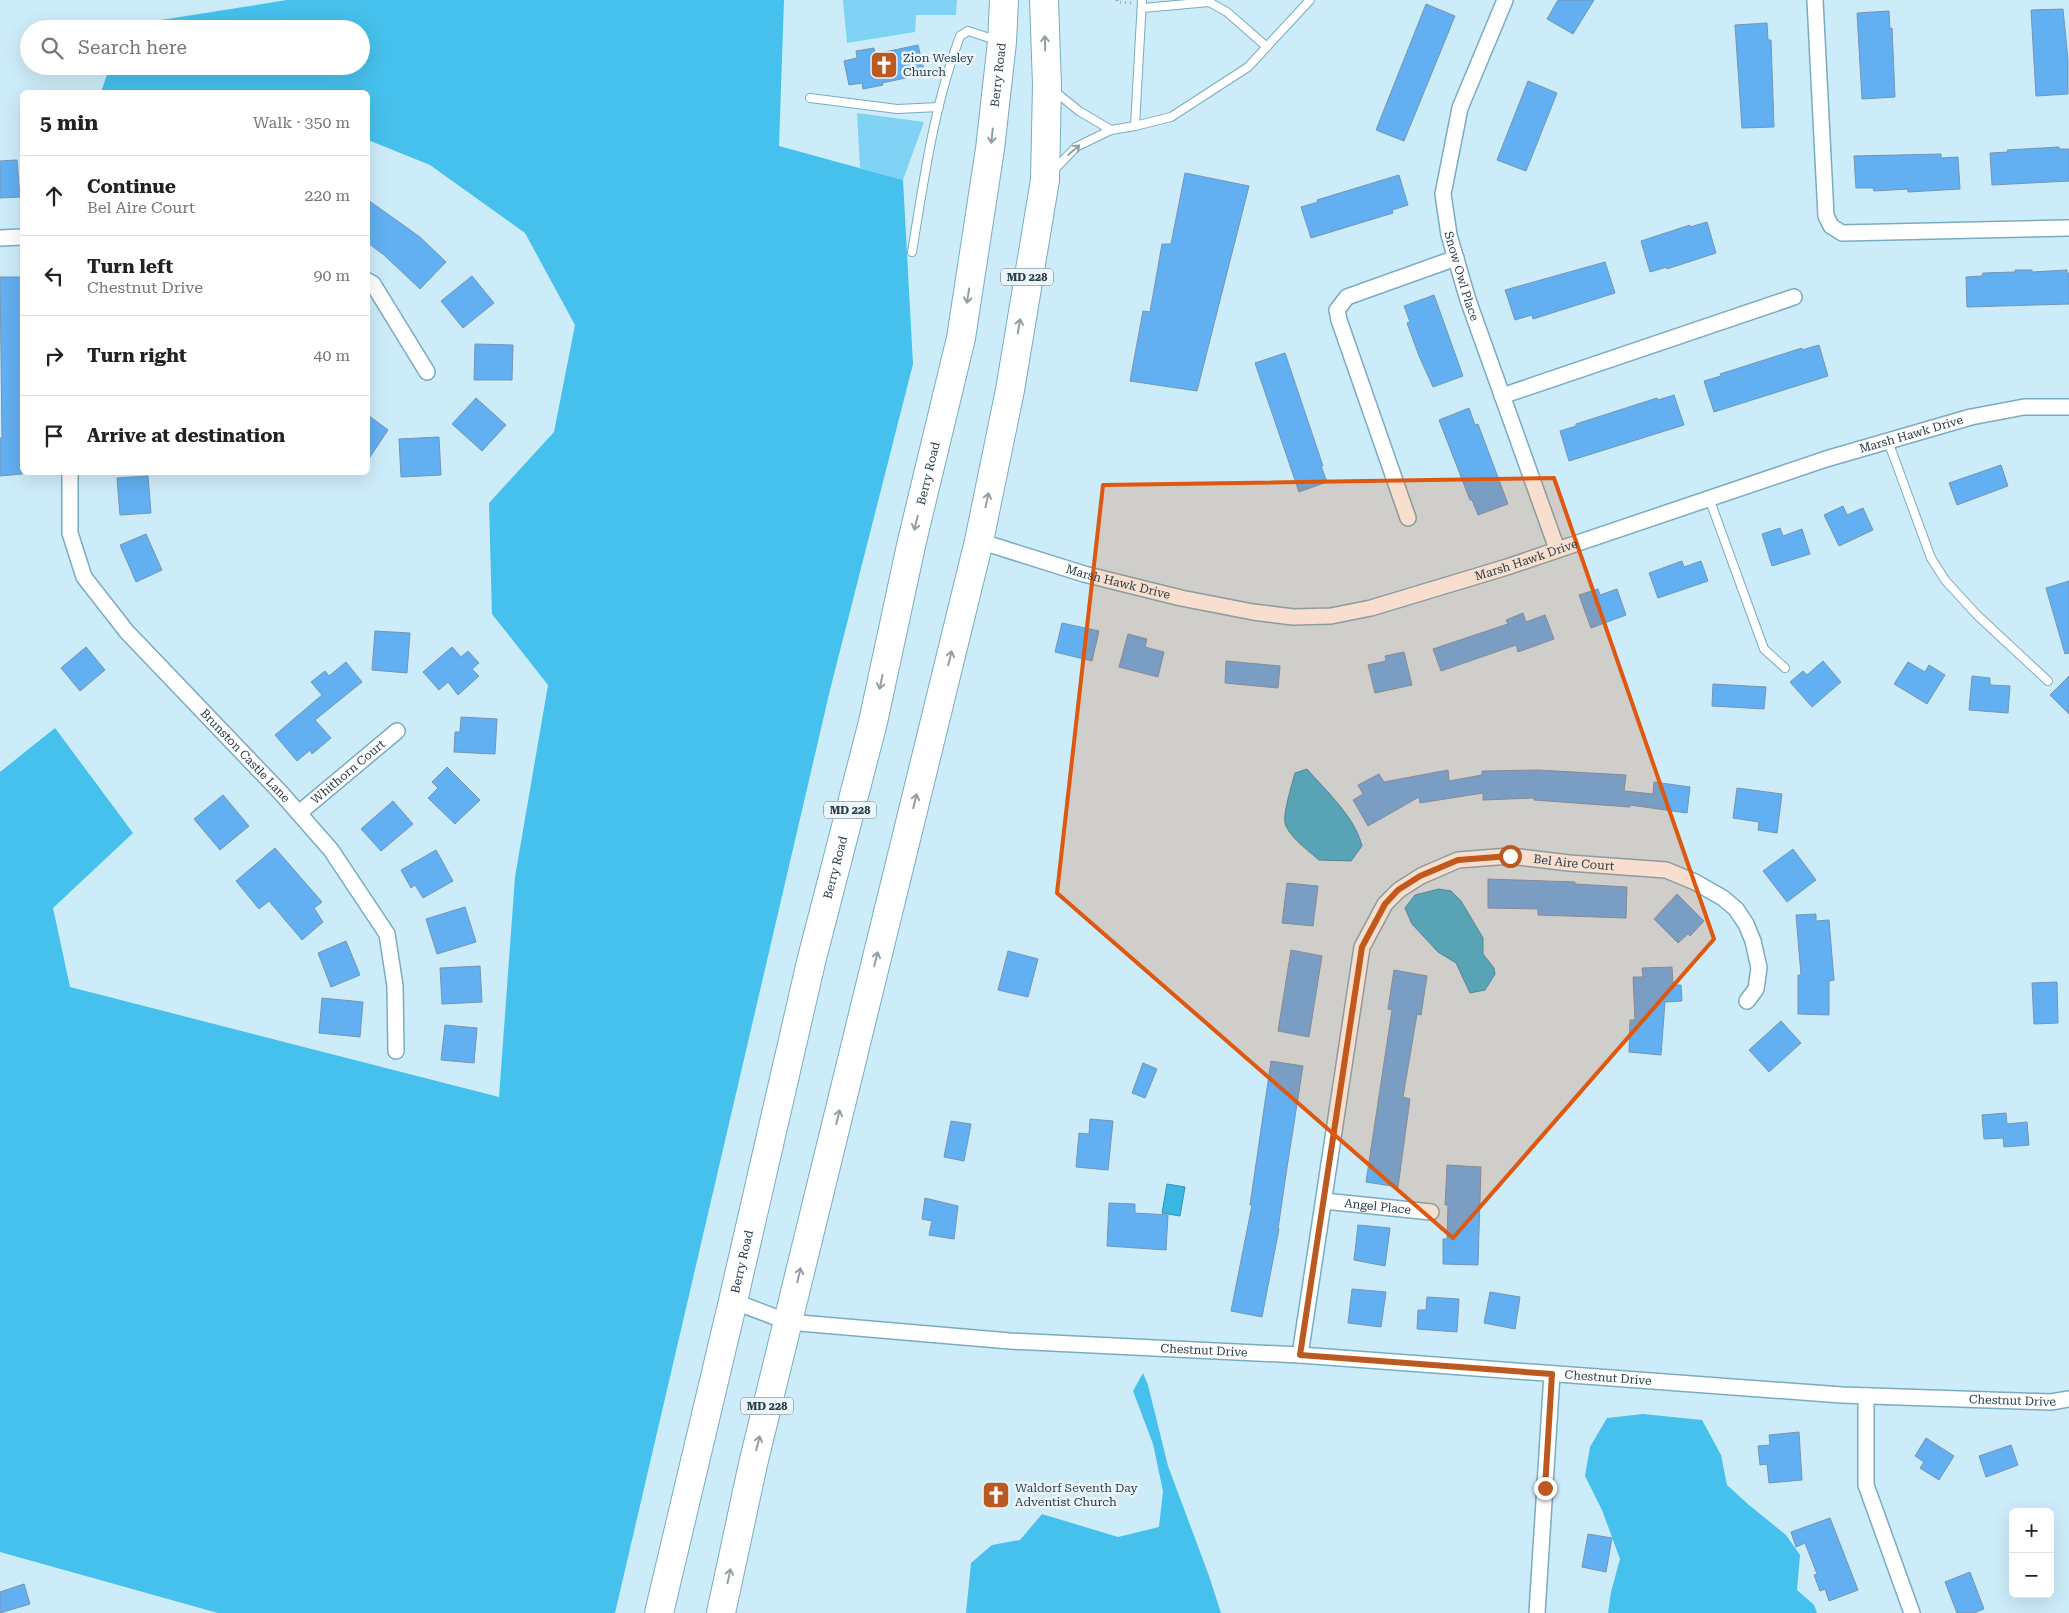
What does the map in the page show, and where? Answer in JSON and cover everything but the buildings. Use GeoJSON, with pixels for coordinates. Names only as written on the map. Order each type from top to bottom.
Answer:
{"type":"FeatureCollection","features":[{"type":"Feature","properties":{"kind":"highway","name":"Berry Road"},"geometry":{"type":"LineString","coordinates":[[659,1613],[734,1301],[811,962],[873,722],[912,541],[961,338],[990,149],[1002,42],[1004,0]]}},
{"type":"Feature","properties":{"kind":"highway","name":"MD 228"},"geometry":{"type":"LineString","coordinates":[[721,1613],[753,1464],[978,541],[1010,390],[1045,180],[1047,85],[1044,0]]}},
{"type":"Feature","properties":{"kind":"street","name":"Snow Owl Place"},"geometry":{"type":"LineString","coordinates":[[1505,0],[1460,108],[1443,194],[1449,235],[1468,300],[1557,549]]}},
{"type":"Feature","properties":{"kind":"street"},"geometry":{"type":"LineString","coordinates":[[1815,0],[1826,216],[1831,226],[1842,233],[2069,228]]}},
{"type":"Feature","properties":{"kind":"street"},"geometry":{"type":"LineString","coordinates":[[0,238],[20,238]]}},
{"type":"Feature","properties":{"kind":"street"},"geometry":{"type":"LineString","coordinates":[[1408,518],[1337,310],[1347,297],[1456,258]]}},
{"type":"Feature","properties":{"kind":"street"},"geometry":{"type":"LineString","coordinates":[[370,282],[373,284],[428,372]]}},
{"type":"Feature","properties":{"kind":"street"},"geometry":{"type":"LineString","coordinates":[[1502,396],[1794,297]]}},
{"type":"Feature","properties":{"kind":"street","name":"Marsh Hawk Drive"},"geometry":{"type":"LineString","coordinates":[[978,541],[1084,574],[1181,598],[1253,612],[1293,617],[1331,616],[1371,608],[1507,567],[1826,460],[1971,417],[2024,408],[2069,407]]}},
{"type":"Feature","properties":{"kind":"street","name":"Brunston Castle Lane"},"geometry":{"type":"LineString","coordinates":[[70,475],[70,533],[84,577],[127,632],[332,850],[387,934],[395,986],[396,1051]]}},
{"type":"Feature","properties":{"kind":"street","name":"Whithorn Court"},"geometry":{"type":"LineString","coordinates":[[299,813],[397,731]]}},
{"type":"Feature","properties":{"kind":"street","name":"Bel Aire Court"},"geometry":{"type":"LineString","coordinates":[[1300,1355],[1362,947],[1385,904],[1398,890],[1420,876],[1458,860],[1510,856],[1569,863],[1666,870],[1684,877],[1723,898],[1736,909],[1746,924],[1759,968],[1756,989],[1747,1001]]}},
{"type":"Feature","properties":{"kind":"street","name":"Angel Place"},"geometry":{"type":"LineString","coordinates":[[1324,1201],[1431,1212]]}},
{"type":"Feature","properties":{"kind":"street","name":"Chestnut Drive"},"geometry":{"type":"LineString","coordinates":[[734,1301],[788,1322],[1010,1341],[1300,1355],[1866,1396],[2051,1402],[2069,1399]]}},
{"type":"Feature","properties":{"kind":"street"},"geometry":{"type":"LineString","coordinates":[[1537,1613],[1552,1374]]}},
{"type":"Feature","properties":{"kind":"street"},"geometry":{"type":"LineString","coordinates":[[1866,1396],[1866,1485],[1912,1613]]}},
{"type":"Feature","properties":{"kind":"lane"},"geometry":{"type":"LineString","coordinates":[[1045,180],[1076,147],[1111,130],[1171,117],[1248,67],[1310,0]]}},
{"type":"Feature","properties":{"kind":"lane"},"geometry":{"type":"LineString","coordinates":[[1135,126],[1142,4],[1208,1],[1228,12],[1267,47]]}},
{"type":"Feature","properties":{"kind":"lane"},"geometry":{"type":"LineString","coordinates":[[912,252],[932,132],[949,63],[960,36],[968,31],[1002,42]]}},
{"type":"Feature","properties":{"kind":"lane"},"geometry":{"type":"LineString","coordinates":[[1047,85],[1079,111],[1111,130]]}},
{"type":"Feature","properties":{"kind":"lane"},"geometry":{"type":"LineString","coordinates":[[810,98],[897,109],[939,107]]}},
{"type":"Feature","properties":{"kind":"lane"},"geometry":{"type":"LineString","coordinates":[[1888,442],[1930,558],[1945,580],[1977,615],[2048,681]]}},
{"type":"Feature","properties":{"kind":"lane"},"geometry":{"type":"LineString","coordinates":[[1709,498],[1764,649],[1785,668]]}},
{"type":"Feature","properties":{"kind":"highlighted area"},"geometry":{"type":"Polygon","coordinates":[[[1554,478],[1714,939],[1453,1238],[1057,893],[1103,485],[1554,478]]]}},
{"type":"Feature","properties":{"kind":"shaded area"},"geometry":{"type":"Polygon","coordinates":[[[287,0],[784,0],[779,146],[903,180],[913,364],[830,690],[615,1613],[218,1613],[0,1552],[0,772],[55,728],[133,833],[53,908],[70,987],[499,1097],[515,877],[548,685],[492,614],[489,503],[554,432],[575,325],[525,233],[430,165],[370,141],[370,90],[102,90],[107,75],[370,75],[370,20],[161,20],[287,0]]]}},
{"type":"Feature","properties":{"kind":"shaded area"},"geometry":{"type":"Polygon","coordinates":[[[843,0],[957,0],[956,15],[916,15],[915,32],[847,43],[843,0]]]}},
{"type":"Feature","properties":{"kind":"shaded area"},"geometry":{"type":"Polygon","coordinates":[[[857,113],[924,122],[903,180],[860,168],[857,113]]]}},
{"type":"Feature","properties":{"kind":"shaded area"},"geometry":{"type":"Polygon","coordinates":[[[1307,769],[1347,815],[1358,835],[1362,846],[1351,861],[1319,860],[1287,828],[1285,813],[1295,773],[1307,769]]]}},
{"type":"Feature","properties":{"kind":"shaded area"},"geometry":{"type":"Polygon","coordinates":[[[1439,889],[1451,891],[1461,901],[1483,938],[1483,954],[1494,968],[1495,974],[1485,990],[1470,993],[1456,963],[1438,952],[1412,924],[1405,908],[1415,895],[1439,889]]]}},
{"type":"Feature","properties":{"kind":"shaded area"},"geometry":{"type":"Polygon","coordinates":[[[1167,1184],[1185,1187],[1180,1216],[1162,1213],[1167,1184]]]}},
{"type":"Feature","properties":{"kind":"shaded area"},"geometry":{"type":"Polygon","coordinates":[[[1143,1373],[1148,1385],[1168,1466],[1221,1613],[966,1613],[971,1563],[992,1545],[1020,1540],[1042,1514],[1118,1537],[1159,1527],[1163,1491],[1153,1444],[1133,1391],[1143,1373]]]}},
{"type":"Feature","properties":{"kind":"shaded area"},"geometry":{"type":"Polygon","coordinates":[[[1643,1414],[1702,1420],[1721,1455],[1727,1485],[1786,1535],[1800,1555],[1797,1590],[1814,1605],[1817,1613],[1608,1613],[1611,1592],[1620,1559],[1602,1510],[1585,1476],[1590,1447],[1607,1418],[1643,1414]]]}},
{"type":"Feature","properties":{"kind":"place","name":"Zion Wesley Church"},"geometry":{"type":"Point","coordinates":[884,65]}},
{"type":"Feature","properties":{"kind":"place","name":"Waldorf Seventh Day Adventist Church"},"geometry":{"type":"Point","coordinates":[996,1495]}},
{"type":"Feature","properties":{"kind":"route"},"geometry":{"type":"LineString","coordinates":[[1510,856],[1485,856],[1458,860],[1420,876],[1398,890],[1385,904],[1362,947],[1300,1355],[1552,1374],[1545,1488]]}}]}
